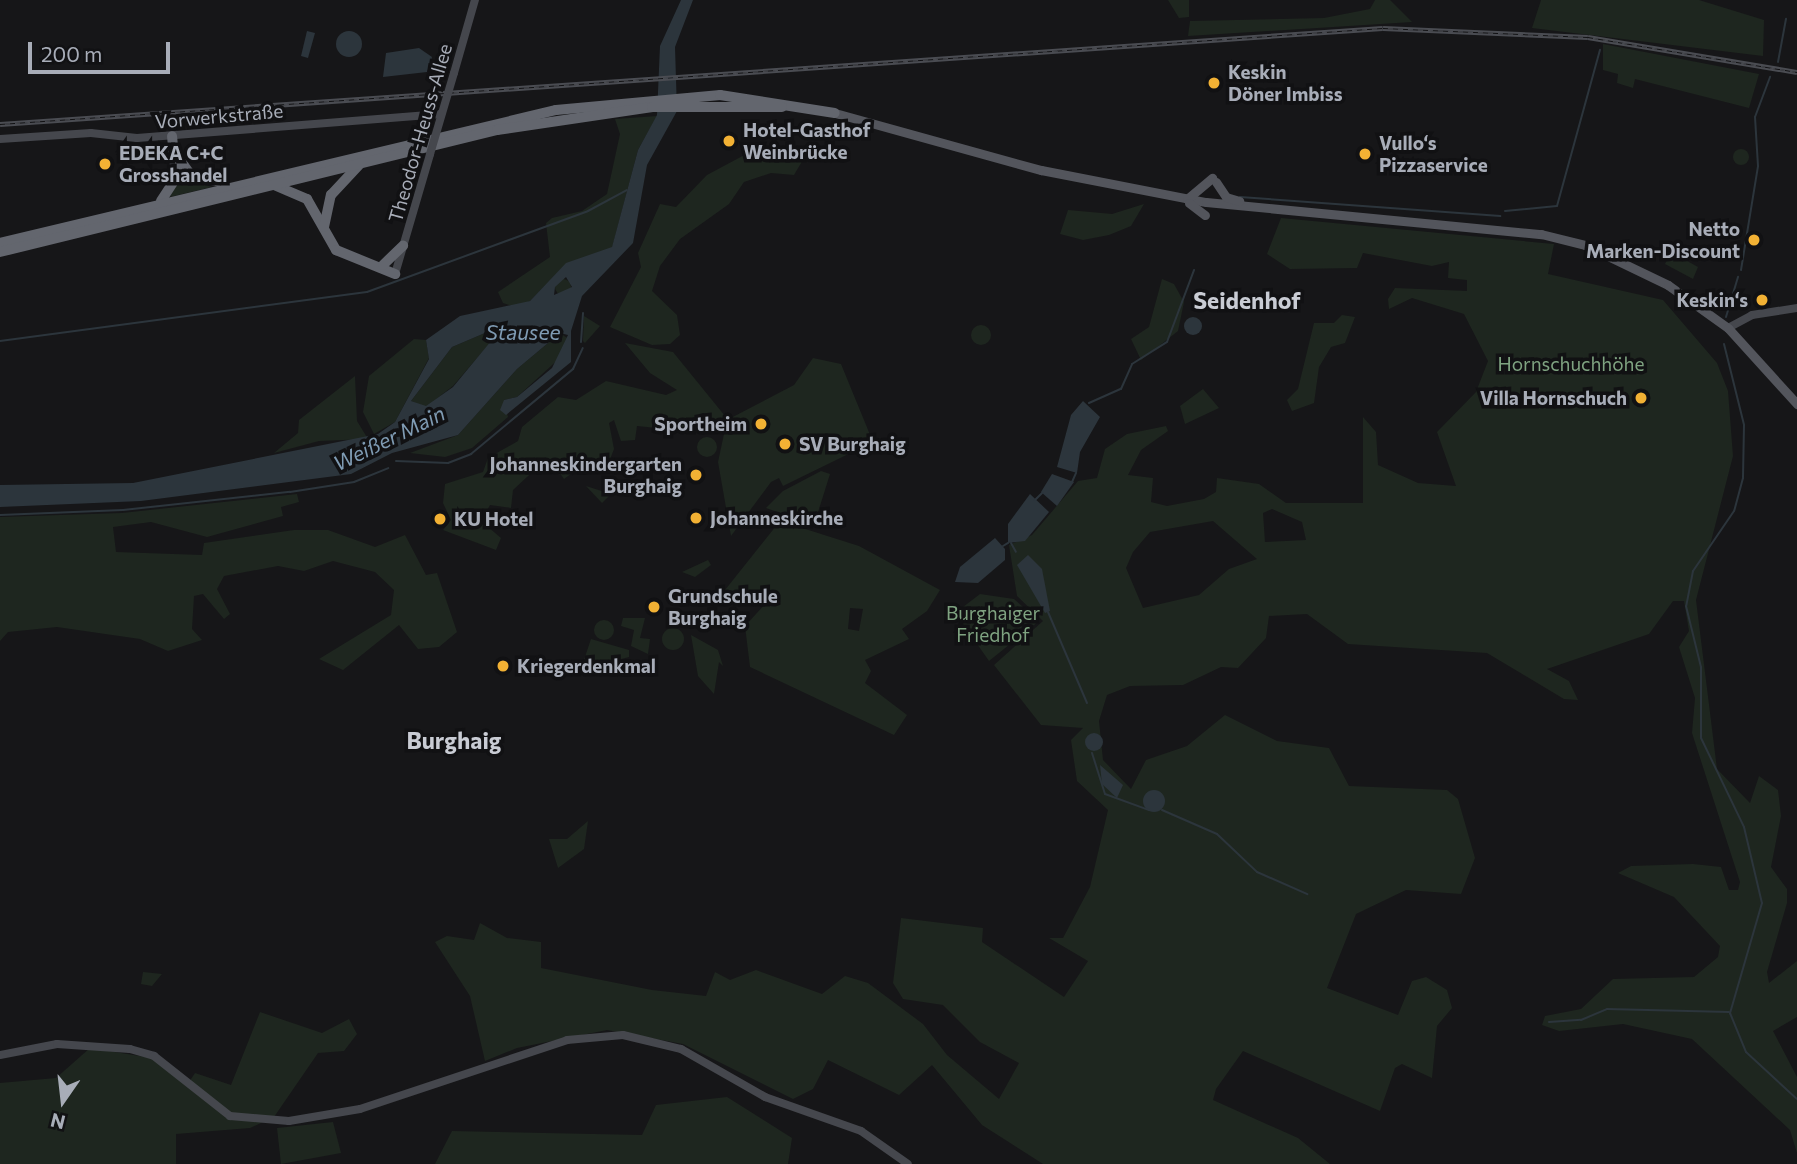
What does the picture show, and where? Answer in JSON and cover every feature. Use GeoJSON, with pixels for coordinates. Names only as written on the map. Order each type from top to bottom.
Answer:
{"type":"FeatureCollection","features":[{"type":"Feature","properties":{"kind":"highway"},"geometry":{"type":"LineString","coordinates":[[0,243],[243,182],[499,125],[582,111],[687,100],[809,107],[835,113]]}},
{"type":"Feature","properties":{"kind":"highway"},"geometry":{"type":"LineString","coordinates":[[0,252],[363,162],[499,125]]}},
{"type":"Feature","properties":{"kind":"highway"},"geometry":{"type":"LineString","coordinates":[[159,202],[175,185],[177,156],[172,136]]}},
{"type":"Feature","properties":{"kind":"highway"},"geometry":{"type":"LineString","coordinates":[[177,156],[199,181],[243,182]]}},
{"type":"Feature","properties":{"kind":"highway"},"geometry":{"type":"LineString","coordinates":[[324,230],[331,195],[363,162]]}},
{"type":"Feature","properties":{"kind":"highway"},"geometry":{"type":"LineString","coordinates":[[271,184],[307,199],[324,230],[344,256],[396,272]]}},
{"type":"Feature","properties":{"kind":"highway"},"geometry":{"type":"LineString","coordinates":[[378,265],[403,246]]}},
{"type":"Feature","properties":{"kind":"main road"},"geometry":{"type":"LineString","coordinates":[[835,113],[1041,170],[1183,198],[1274,211],[1541,234],[1585,245],[1668,285],[1728,328],[1797,404]]}},
{"type":"Feature","properties":{"kind":"main road"},"geometry":{"type":"LineString","coordinates":[[1183,198],[1214,180],[1226,197],[1274,211]]}},
{"type":"Feature","properties":{"kind":"main road"},"geometry":{"type":"LineString","coordinates":[[1183,198],[1205,215]]}},
{"type":"Feature","properties":{"kind":"street","name":"Theodor-Heuss-Allee"},"geometry":{"type":"LineString","coordinates":[[396,272],[475,0]]}},
{"type":"Feature","properties":{"kind":"street","name":"Vorwerkstraße"},"geometry":{"type":"LineString","coordinates":[[0,139],[172,136],[442,114]]}},
{"type":"Feature","properties":{"kind":"street"},"geometry":{"type":"LineString","coordinates":[[1728,328],[1752,315],[1797,309]]}},
{"type":"Feature","properties":{"kind":"street"},"geometry":{"type":"LineString","coordinates":[[0,1055],[57,1044],[130,1049],[164,1063],[230,1116],[289,1121],[360,1110],[556,1043],[623,1035],[681,1049],[765,1097],[861,1131],[908,1164]]}},
{"type":"Feature","properties":{"kind":"green space"},"geometry":{"type":"Polygon","coordinates":[[[1168,0],[1189,0],[1189,17],[1179,18],[1168,0]]]}},
{"type":"Feature","properties":{"kind":"green space"},"geometry":{"type":"Polygon","coordinates":[[[1375,0],[1390,0],[1412,22],[1188,36],[1190,21],[1324,18],[1370,9],[1375,0]]]}},
{"type":"Feature","properties":{"kind":"green space"},"geometry":{"type":"Polygon","coordinates":[[[1541,0],[1699,0],[1764,20],[1763,56],[1532,28],[1541,0]]]}},
{"type":"Feature","properties":{"kind":"green space"},"geometry":{"type":"Polygon","coordinates":[[[1603,44],[1759,74],[1749,108],[1635,79],[1633,88],[1617,83],[1618,74],[1603,70],[1603,44]]]}},
{"type":"Feature","properties":{"kind":"green space"},"geometry":{"type":"Polygon","coordinates":[[[657,116],[638,150],[612,248],[566,264],[530,301],[515,307],[503,303],[498,292],[550,257],[546,223],[552,218],[582,211],[607,194],[620,134],[615,119],[657,116]]]}},
{"type":"Feature","properties":{"kind":"green space"},"geometry":{"type":"Polygon","coordinates":[[[1738,149],[1744,149],[1749,157],[1747,163],[1738,165],[1733,160],[1733,154],[1738,149]]]}},
{"type":"Feature","properties":{"kind":"green space"},"geometry":{"type":"Polygon","coordinates":[[[750,152],[782,159],[807,153],[794,175],[771,173],[744,182],[729,204],[680,239],[660,266],[652,291],[677,315],[680,335],[670,344],[652,345],[610,327],[641,267],[638,253],[660,204],[676,207],[707,175],[750,152]]]}},
{"type":"Feature","properties":{"kind":"green space"},"geometry":{"type":"Polygon","coordinates":[[[180,169],[202,184],[212,187],[170,197],[180,169]]]}},
{"type":"Feature","properties":{"kind":"green space"},"geometry":{"type":"Polygon","coordinates":[[[1144,204],[1131,226],[1109,235],[1083,240],[1060,234],[1068,210],[1112,214],[1144,204]]]}},
{"type":"Feature","properties":{"kind":"green space","name":"Hornschuchhöhe"},"geometry":{"type":"Polygon","coordinates":[[[1281,218],[1554,244],[1548,274],[1663,300],[1717,363],[1728,391],[1733,456],[1696,600],[1717,769],[1750,803],[1759,776],[1778,790],[1781,816],[1771,867],[1787,889],[1787,903],[1767,972],[1769,983],[1797,961],[1797,1017],[1773,1031],[1797,1077],[1797,1153],[1790,1130],[1692,1039],[1623,1024],[1559,1031],[1542,1025],[1545,1016],[1581,1009],[1613,979],[1694,977],[1718,957],[1720,946],[1674,897],[1618,873],[1631,866],[1693,864],[1721,867],[1729,890],[1738,890],[1740,882],[1692,733],[1695,698],[1679,647],[1689,631],[1684,601],[1673,601],[1649,634],[1547,669],[1569,681],[1578,700],[1564,699],[1487,653],[1348,644],[1307,614],[1269,616],[1266,638],[1238,668],[1221,667],[1183,685],[1130,686],[1107,695],[1099,721],[1103,760],[1131,789],[1146,760],[1187,746],[1225,715],[1277,741],[1329,748],[1349,786],[1447,790],[1458,799],[1475,858],[1461,894],[1406,890],[1356,914],[1327,988],[1398,1015],[1412,981],[1426,977],[1447,990],[1452,1008],[1437,1026],[1432,1078],[1402,1064],[1395,1068],[1380,1111],[1243,1051],[1216,1089],[1213,1100],[1298,1138],[1330,1164],[1043,1164],[982,1125],[932,1065],[899,1095],[828,1060],[813,1089],[793,1099],[683,1044],[607,1030],[517,1048],[485,1061],[470,996],[435,942],[447,936],[474,940],[480,923],[507,938],[541,942],[541,968],[652,990],[706,996],[715,972],[730,980],[756,970],[822,994],[845,976],[868,983],[923,1024],[947,1055],[999,1099],[1019,1063],[980,1042],[943,1005],[903,999],[893,983],[901,918],[983,928],[982,942],[1064,997],[1088,961],[1049,938],[1063,938],[1090,887],[1108,810],[1077,781],[1071,740],[1083,728],[1041,725],[994,665],[1043,621],[1017,596],[1009,545],[1032,535],[1078,481],[1097,478],[1105,449],[1127,434],[1166,426],[1168,431],[1141,450],[1128,475],[1153,478],[1151,502],[1167,506],[1204,499],[1216,492],[1217,478],[1259,484],[1286,503],[1363,503],[1363,417],[1376,432],[1378,465],[1418,483],[1456,486],[1437,432],[1476,392],[1488,361],[1464,314],[1412,298],[1389,309],[1388,299],[1395,288],[1467,291],[1467,280],[1448,278],[1449,262],[1432,266],[1363,253],[1357,268],[1290,269],[1267,254],[1281,218]],[[1272,509],[1263,513],[1265,542],[1306,540],[1302,522],[1272,509]],[[1213,521],[1150,532],[1133,552],[1126,568],[1143,608],[1199,595],[1229,569],[1257,559],[1213,521]]]}},
{"type":"Feature","properties":{"kind":"green space"},"geometry":{"type":"Polygon","coordinates":[[[1671,252],[1698,267],[1693,279],[1665,264],[1671,252]]]}},
{"type":"Feature","properties":{"kind":"green space"},"geometry":{"type":"Polygon","coordinates":[[[560,279],[566,279],[571,287],[569,293],[560,295],[555,290],[555,284],[560,279]]]}},
{"type":"Feature","properties":{"kind":"green space"},"geometry":{"type":"Polygon","coordinates":[[[1162,279],[1174,284],[1184,302],[1178,331],[1141,360],[1131,339],[1149,327],[1162,279]]]}},
{"type":"Feature","properties":{"kind":"green space"},"geometry":{"type":"Polygon","coordinates":[[[1342,315],[1355,317],[1345,343],[1331,347],[1319,367],[1314,403],[1292,411],[1287,400],[1298,389],[1314,323],[1334,323],[1342,315]]]}},
{"type":"Feature","properties":{"kind":"green space"},"geometry":{"type":"Polygon","coordinates":[[[584,316],[600,326],[585,343],[583,341],[584,316]]]}},
{"type":"Feature","properties":{"kind":"green space"},"geometry":{"type":"Polygon","coordinates":[[[981,325],[988,328],[991,335],[988,342],[981,345],[974,342],[971,335],[974,328],[981,325]]]}},
{"type":"Feature","properties":{"kind":"green space"},"geometry":{"type":"Polygon","coordinates":[[[492,330],[496,336],[453,386],[426,407],[411,401],[452,347],[492,330]]]}},
{"type":"Feature","properties":{"kind":"green space"},"geometry":{"type":"Polygon","coordinates":[[[560,333],[570,340],[562,356],[517,397],[504,400],[508,417],[472,448],[445,457],[410,453],[458,435],[517,369],[560,333]]]}},
{"type":"Feature","properties":{"kind":"green space"},"geometry":{"type":"Polygon","coordinates":[[[414,339],[426,340],[429,358],[395,422],[374,434],[363,412],[369,376],[414,339]]]}},
{"type":"Feature","properties":{"kind":"green space"},"geometry":{"type":"Polygon","coordinates":[[[625,343],[673,352],[725,416],[716,434],[637,426],[635,440],[621,441],[614,420],[609,423],[614,449],[605,472],[590,460],[564,479],[552,462],[541,464],[513,490],[511,508],[490,505],[481,521],[501,538],[496,550],[443,530],[451,520],[443,503],[445,484],[483,472],[488,458],[518,441],[522,427],[558,397],[576,400],[606,381],[666,395],[677,390],[650,373],[625,343]]]}},
{"type":"Feature","properties":{"kind":"green space"},"geometry":{"type":"Polygon","coordinates":[[[813,358],[841,364],[873,442],[783,486],[779,478],[771,482],[731,536],[718,462],[727,420],[794,385],[813,358]]]}},
{"type":"Feature","properties":{"kind":"green space"},"geometry":{"type":"Polygon","coordinates":[[[355,376],[357,421],[368,439],[319,441],[274,453],[298,433],[299,420],[355,376]]]}},
{"type":"Feature","properties":{"kind":"green space"},"geometry":{"type":"Polygon","coordinates":[[[1203,389],[1219,408],[1185,424],[1180,406],[1203,389]]]}},
{"type":"Feature","properties":{"kind":"green space"},"geometry":{"type":"Polygon","coordinates":[[[707,437],[714,440],[717,447],[714,454],[707,457],[700,454],[697,447],[700,440],[707,437]]]}},
{"type":"Feature","properties":{"kind":"green space"},"geometry":{"type":"Polygon","coordinates":[[[821,471],[830,474],[814,525],[766,508],[783,491],[821,471]]]}},
{"type":"Feature","properties":{"kind":"green space"},"geometry":{"type":"Polygon","coordinates":[[[586,486],[611,494],[602,503],[586,486]]]}},
{"type":"Feature","properties":{"kind":"green space"},"geometry":{"type":"Polygon","coordinates":[[[297,494],[299,502],[281,507],[283,516],[207,537],[151,522],[113,527],[116,552],[202,555],[204,543],[294,530],[328,530],[375,547],[405,535],[426,575],[437,573],[457,632],[439,647],[418,649],[399,625],[343,670],[319,659],[391,615],[394,590],[375,572],[333,561],[304,571],[278,566],[224,576],[217,589],[230,614],[224,619],[203,594],[194,596],[192,629],[202,640],[168,651],[140,639],[57,627],[8,632],[0,641],[0,517],[122,513],[297,494]]]}},
{"type":"Feature","properties":{"kind":"green space"},"geometry":{"type":"Polygon","coordinates":[[[780,521],[859,546],[940,590],[927,611],[902,629],[909,639],[865,660],[871,671],[865,683],[907,715],[894,735],[750,667],[745,626],[766,603],[725,590],[780,521]],[[850,608],[848,629],[859,631],[863,609],[850,608]]]}},
{"type":"Feature","properties":{"kind":"green space"},"geometry":{"type":"Polygon","coordinates":[[[708,560],[711,565],[695,577],[682,572],[708,560]]]}},
{"type":"Feature","properties":{"kind":"green space","name":"Burghaiger Friedhof"},"geometry":{"type":"Polygon","coordinates":[[[980,594],[1014,599],[1039,621],[989,661],[963,624],[963,607],[980,594]]]}},
{"type":"Feature","properties":{"kind":"green space"},"geometry":{"type":"Polygon","coordinates":[[[623,618],[645,618],[640,638],[650,639],[648,654],[631,646],[634,630],[621,626],[623,618]]]}},
{"type":"Feature","properties":{"kind":"green space"},"geometry":{"type":"Polygon","coordinates":[[[604,620],[611,623],[614,630],[611,637],[604,640],[597,637],[594,630],[597,623],[604,620]]]}},
{"type":"Feature","properties":{"kind":"green space"},"geometry":{"type":"Polygon","coordinates":[[[673,628],[681,631],[684,639],[681,647],[673,650],[665,647],[662,639],[665,631],[673,628]]]}},
{"type":"Feature","properties":{"kind":"green space"},"geometry":{"type":"Polygon","coordinates":[[[691,635],[718,650],[723,666],[719,662],[714,694],[698,676],[691,635]]]}},
{"type":"Feature","properties":{"kind":"green space"},"geometry":{"type":"Polygon","coordinates":[[[591,639],[629,650],[629,657],[599,665],[584,660],[591,639]]]}},
{"type":"Feature","properties":{"kind":"green space"},"geometry":{"type":"Polygon","coordinates":[[[588,821],[584,849],[558,868],[549,839],[567,839],[588,821]]]}},
{"type":"Feature","properties":{"kind":"green space"},"geometry":{"type":"Polygon","coordinates":[[[143,972],[162,974],[152,986],[141,984],[143,972]]]}},
{"type":"Feature","properties":{"kind":"green space"},"geometry":{"type":"Polygon","coordinates":[[[260,1012],[322,1033],[349,1019],[357,1034],[344,1051],[318,1053],[274,1117],[250,1128],[176,1134],[176,1164],[0,1164],[0,1083],[56,1078],[90,1048],[152,1058],[187,1085],[195,1073],[231,1085],[260,1012]]]}},
{"type":"Feature","properties":{"kind":"green space"},"geometry":{"type":"Polygon","coordinates":[[[727,1097],[792,1138],[788,1164],[435,1164],[452,1131],[642,1135],[656,1105],[727,1097]]]}},
{"type":"Feature","properties":{"kind":"green space"},"geometry":{"type":"Polygon","coordinates":[[[333,1122],[341,1153],[281,1164],[277,1128],[333,1122]]]}},
{"type":"Feature","properties":{"kind":"water"},"geometry":{"type":"Polygon","coordinates":[[[681,0],[693,0],[675,47],[677,111],[647,165],[633,243],[582,296],[571,331],[571,362],[506,415],[500,410],[504,400],[517,397],[552,368],[568,335],[560,333],[517,369],[458,435],[392,453],[351,474],[141,501],[0,507],[0,485],[133,483],[378,434],[395,422],[429,359],[426,340],[460,316],[530,301],[566,263],[612,247],[638,150],[657,115],[660,46],[681,0]],[[566,277],[555,287],[554,295],[572,287],[566,277]],[[492,330],[452,347],[411,401],[426,406],[453,387],[496,335],[492,330]]]}},
{"type":"Feature","properties":{"kind":"water"},"geometry":{"type":"Polygon","coordinates":[[[307,31],[315,33],[308,58],[301,56],[307,31]]]}},
{"type":"Feature","properties":{"kind":"water"},"geometry":{"type":"Polygon","coordinates":[[[349,31],[358,35],[362,44],[358,53],[349,57],[340,53],[336,44],[340,35],[349,31]]]}},
{"type":"Feature","properties":{"kind":"water"},"geometry":{"type":"Polygon","coordinates":[[[419,48],[432,57],[427,72],[383,77],[386,53],[419,48]]]}},
{"type":"Feature","properties":{"kind":"water"},"geometry":{"type":"Polygon","coordinates":[[[1193,317],[1199,320],[1202,326],[1199,332],[1193,335],[1187,332],[1184,326],[1187,320],[1193,317]]]}},
{"type":"Feature","properties":{"kind":"water"},"geometry":{"type":"Polygon","coordinates":[[[1083,401],[1100,417],[1080,452],[1077,473],[1057,467],[1071,415],[1083,401]]]}},
{"type":"Feature","properties":{"kind":"water"},"geometry":{"type":"Polygon","coordinates":[[[1052,474],[1074,482],[1057,506],[1041,492],[1052,474]]]}},
{"type":"Feature","properties":{"kind":"water"},"geometry":{"type":"Polygon","coordinates":[[[1030,494],[1049,512],[1025,541],[1008,543],[1008,524],[1030,494]]]}},
{"type":"Feature","properties":{"kind":"water"},"geometry":{"type":"Polygon","coordinates":[[[995,538],[1005,549],[1005,560],[978,583],[955,582],[960,567],[995,538]]]}},
{"type":"Feature","properties":{"kind":"water"},"geometry":{"type":"Polygon","coordinates":[[[1028,555],[1042,569],[1050,611],[1045,613],[1017,565],[1028,555]]]}},
{"type":"Feature","properties":{"kind":"water"},"geometry":{"type":"Polygon","coordinates":[[[1094,733],[1100,736],[1103,742],[1100,748],[1094,751],[1088,748],[1085,742],[1088,736],[1094,733]]]}},
{"type":"Feature","properties":{"kind":"water"},"geometry":{"type":"Polygon","coordinates":[[[1100,765],[1123,785],[1117,798],[1102,784],[1100,765]]]}},
{"type":"Feature","properties":{"kind":"water"},"geometry":{"type":"Polygon","coordinates":[[[1154,790],[1162,793],[1165,801],[1162,809],[1154,812],[1146,809],[1143,801],[1146,793],[1154,790]]]}},
{"type":"Feature","properties":{"kind":"waterway"},"geometry":{"type":"LineString","coordinates":[[1778,62],[1786,19]]}},
{"type":"Feature","properties":{"kind":"waterway"},"geometry":{"type":"LineString","coordinates":[[1505,211],[1557,206],[1600,50]]}},
{"type":"Feature","properties":{"kind":"waterway"},"geometry":{"type":"LineString","coordinates":[[1741,270],[1758,166],[1755,117],[1770,77]]}},
{"type":"Feature","properties":{"kind":"waterway"},"geometry":{"type":"LineString","coordinates":[[0,341],[367,292],[588,211],[627,190]]}},
{"type":"Feature","properties":{"kind":"waterway"},"geometry":{"type":"LineString","coordinates":[[1240,197],[1500,216]]}},
{"type":"Feature","properties":{"kind":"waterway"},"geometry":{"type":"LineString","coordinates":[[1089,403],[1121,389],[1132,364],[1167,342],[1194,270]]}},
{"type":"Feature","properties":{"kind":"waterway"},"geometry":{"type":"LineString","coordinates":[[1726,317],[1738,277]]}},
{"type":"Feature","properties":{"kind":"waterway"},"geometry":{"type":"LineString","coordinates":[[581,342],[583,313]]}},
{"type":"Feature","properties":{"kind":"waterway"},"geometry":{"type":"LineString","coordinates":[[1724,344],[1744,425],[1743,478],[1734,511],[1693,571],[1686,606],[1701,667],[1701,738],[1744,827],[1762,903],[1730,1013],[1746,1052],[1797,1099]]}},
{"type":"Feature","properties":{"kind":"waterway"},"geometry":{"type":"LineString","coordinates":[[396,461],[448,463],[471,454],[573,369],[583,348]]}},
{"type":"Feature","properties":{"kind":"waterway","name":"Weißer Main"},"geometry":{"type":"LineString","coordinates":[[0,515],[123,510],[290,492],[354,482],[388,468]]}},
{"type":"Feature","properties":{"kind":"waterway"},"geometry":{"type":"LineString","coordinates":[[1072,482],[1076,473]]}},
{"type":"Feature","properties":{"kind":"waterway"},"geometry":{"type":"LineString","coordinates":[[1035,500],[1042,493]]}},
{"type":"Feature","properties":{"kind":"waterway"},"geometry":{"type":"LineString","coordinates":[[1003,546],[1008,543]]}},
{"type":"Feature","properties":{"kind":"waterway"},"geometry":{"type":"LineString","coordinates":[[1011,543],[1016,552]]}},
{"type":"Feature","properties":{"kind":"waterway"},"geometry":{"type":"LineString","coordinates":[[1048,612],[1087,703]]}},
{"type":"Feature","properties":{"kind":"waterway"},"geometry":{"type":"LineString","coordinates":[[1092,753],[1105,794],[1149,810]]}},
{"type":"Feature","properties":{"kind":"waterway"},"geometry":{"type":"LineString","coordinates":[[1162,810],[1217,834],[1257,872],[1307,894]]}},
{"type":"Feature","properties":{"kind":"waterway"},"geometry":{"type":"LineString","coordinates":[[1549,1022],[1581,1020],[1607,1009],[1729,1012]]}},
{"type":"Feature","properties":{"kind":"railway"},"geometry":{"type":"LineString","coordinates":[[0,124],[1383,28],[1588,37],[1797,72]]}},
{"type":"Feature","properties":{"kind":"place","name":"Keskin Döner Imbiss"},"geometry":{"type":"Point","coordinates":[1214,83]}},
{"type":"Feature","properties":{"kind":"place","name":"Hotel-Gasthof Weinbrücke"},"geometry":{"type":"Point","coordinates":[729,141]}},
{"type":"Feature","properties":{"kind":"place","name":"Vullo‘s Pizzaservice"},"geometry":{"type":"Point","coordinates":[1365,154]}},
{"type":"Feature","properties":{"kind":"place","name":"EDEKA C+C Grosshandel"},"geometry":{"type":"Point","coordinates":[105,164]}},
{"type":"Feature","properties":{"kind":"place","name":"Netto Marken-Discount"},"geometry":{"type":"Point","coordinates":[1754,240]}},
{"type":"Feature","properties":{"kind":"place","name":"Keskin‘s"},"geometry":{"type":"Point","coordinates":[1762,300]}},
{"type":"Feature","properties":{"kind":"place","name":"Villa Hornschuch"},"geometry":{"type":"Point","coordinates":[1641,398]}},
{"type":"Feature","properties":{"kind":"place","name":"Sportheim"},"geometry":{"type":"Point","coordinates":[761,424]}},
{"type":"Feature","properties":{"kind":"place","name":"SV Burghaig"},"geometry":{"type":"Point","coordinates":[785,444]}},
{"type":"Feature","properties":{"kind":"place","name":"Johanneskindergarten Burghaig"},"geometry":{"type":"Point","coordinates":[696,475]}},
{"type":"Feature","properties":{"kind":"place","name":"Johanneskirche"},"geometry":{"type":"Point","coordinates":[696,518]}},
{"type":"Feature","properties":{"kind":"place","name":"KU Hotel"},"geometry":{"type":"Point","coordinates":[440,519]}},
{"type":"Feature","properties":{"kind":"place","name":"Grundschule Burghaig"},"geometry":{"type":"Point","coordinates":[654,607]}},
{"type":"Feature","properties":{"kind":"place","name":"Kriegerdenkmal"},"geometry":{"type":"Point","coordinates":[503,666]}},
{"type":"Feature","properties":{"kind":"district","name":"Seidenhof"},"geometry":{"type":"Point","coordinates":[1247,300]}},
{"type":"Feature","properties":{"kind":"district","name":"Burghaig"},"geometry":{"type":"Point","coordinates":[454,740]}},
{"type":"Feature","properties":{"kind":"water label","name":"Stausee"},"geometry":{"type":"Point","coordinates":[523,332]}}]}
